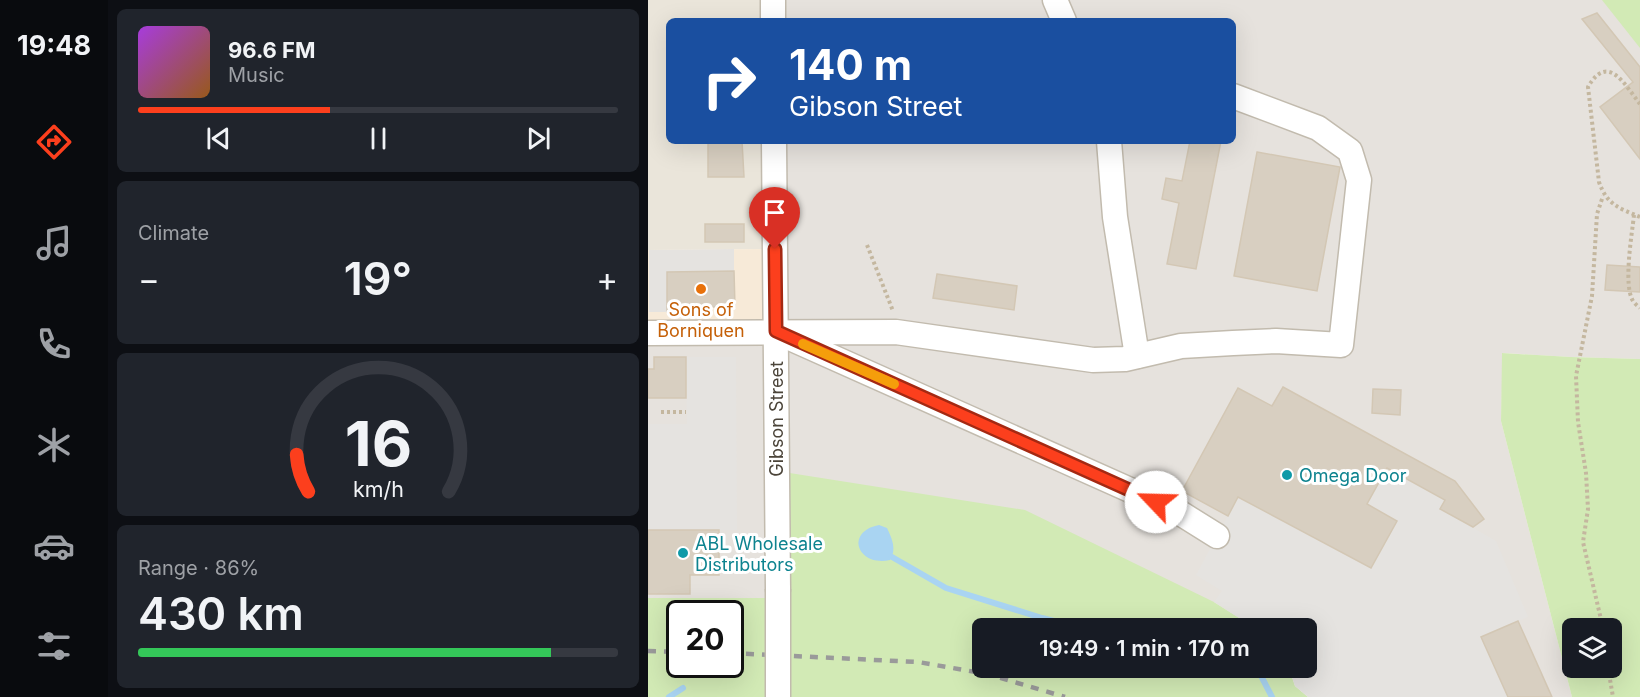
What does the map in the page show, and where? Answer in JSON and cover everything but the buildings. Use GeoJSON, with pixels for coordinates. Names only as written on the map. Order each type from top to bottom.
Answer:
{"type":"FeatureCollection","features":[{"type":"Feature","properties":{"kind":"street"},"geometry":{"type":"LineString","coordinates":[[773,0],[773,18]]}},
{"type":"Feature","properties":{"kind":"street"},"geometry":{"type":"LineString","coordinates":[[648,333],[896,332],[1093,360],[1125,359],[1181,346],[1276,341],[1341,345],[1359,180],[1350,151],[1318,128],[1236,97]]}},
{"type":"Feature","properties":{"kind":"street","name":"Gibson Street"},"geometry":{"type":"LineString","coordinates":[[774,144],[778,697]]}},
{"type":"Feature","properties":{"kind":"street"},"geometry":{"type":"LineString","coordinates":[[1109,144],[1115,217],[1137,356]]}},
{"type":"Feature","properties":{"kind":"street"},"geometry":{"type":"LineString","coordinates":[[776,331],[1177,512],[1217,536]]}},
{"type":"Feature","properties":{"kind":"path"},"geometry":{"type":"LineString","coordinates":[[1640,104],[1618,75],[1609,71],[1600,72],[1588,87],[1599,182],[1604,196],[1612,205],[1640,217]]}},
{"type":"Feature","properties":{"kind":"path"},"geometry":{"type":"LineString","coordinates":[[1601,618],[1583,542],[1588,509],[1586,473],[1578,422],[1576,376],[1592,296],[1597,214],[1604,196]]}},
{"type":"Feature","properties":{"kind":"path"},"geometry":{"type":"LineString","coordinates":[[1634,215],[1629,262],[1629,290],[1633,302],[1640,308]]}},
{"type":"Feature","properties":{"kind":"path"},"geometry":{"type":"LineString","coordinates":[[867,244],[889,296],[896,332]]}},
{"type":"Feature","properties":{"kind":"path"},"geometry":{"type":"LineString","coordinates":[[661,412],[686,412]]}},
{"type":"Feature","properties":{"kind":"path"},"geometry":{"type":"LineString","coordinates":[[1610,678],[1613,697]]}},
{"type":"Feature","properties":{"kind":"shaded area"},"geometry":{"type":"Polygon","coordinates":[[[648,0],[773,0],[773,18],[666,18],[666,144],[774,144],[775,249],[648,250],[648,0]]]}},
{"type":"Feature","properties":{"kind":"shaded area"},"geometry":{"type":"Polygon","coordinates":[[[773,0],[1640,0],[1640,359],[1503,353],[1501,421],[1562,658],[1562,678],[1567,678],[1572,697],[1308,697],[1296,678],[1317,678],[1317,618],[1239,618],[1214,602],[648,598],[648,333],[776,331],[774,144],[1236,144],[1236,18],[773,18],[773,0]]]}},
{"type":"Feature","properties":{"kind":"shaded area"},"geometry":{"type":"Polygon","coordinates":[[[734,249],[734,271],[667,272],[667,312],[649,312],[649,250],[734,249]]]}},
{"type":"Feature","properties":{"kind":"shaded area"},"geometry":{"type":"Polygon","coordinates":[[[775,249],[776,331],[648,333],[648,250],[775,249]]]}},
{"type":"Feature","properties":{"kind":"shaded area"},"geometry":{"type":"Polygon","coordinates":[[[686,357],[736,357],[737,530],[648,530],[648,424],[687,424],[686,357]]]}},
{"type":"Feature","properties":{"kind":"shaded area"},"geometry":{"type":"Polygon","coordinates":[[[1387,468],[1445,500],[1440,509],[1496,541],[1528,617],[1481,637],[1508,697],[1308,697],[1295,686],[1292,678],[1317,678],[1317,618],[1239,618],[1214,602],[1222,591],[1196,575],[1238,497],[1371,568],[1397,521],[1367,504],[1387,468]]]}},
{"type":"Feature","properties":{"kind":"green space"},"geometry":{"type":"Polygon","coordinates":[[[1602,0],[1640,0],[1640,48],[1602,0]]]}},
{"type":"Feature","properties":{"kind":"green space"},"geometry":{"type":"Polygon","coordinates":[[[1502,353],[1640,359],[1640,697],[1572,697],[1567,678],[1622,678],[1622,618],[1562,618],[1562,658],[1501,421],[1502,353]]]}},
{"type":"Feature","properties":{"kind":"green space"},"geometry":{"type":"Polygon","coordinates":[[[777,471],[1025,510],[1214,602],[1239,618],[972,618],[972,678],[1292,678],[1295,686],[1308,697],[648,697],[648,598],[777,598],[777,471]]]}},
{"type":"Feature","properties":{"kind":"water"},"geometry":{"type":"Polygon","coordinates":[[[879,525],[887,528],[892,540],[893,552],[890,560],[879,561],[870,558],[859,548],[861,534],[879,525]]]}},
{"type":"Feature","properties":{"kind":"waterway"},"geometry":{"type":"LineString","coordinates":[[892,557],[946,588],[1042,618]]}},
{"type":"Feature","properties":{"kind":"waterway"},"geometry":{"type":"LineString","coordinates":[[1262,678],[1272,697]]}},
{"type":"Feature","properties":{"kind":"waterway"},"geometry":{"type":"LineString","coordinates":[[669,697],[683,688]]}},
{"type":"Feature","properties":{"kind":"railway"},"geometry":{"type":"LineString","coordinates":[[648,651],[666,652]]}},
{"type":"Feature","properties":{"kind":"railway"},"geometry":{"type":"LineString","coordinates":[[744,654],[918,662],[987,674],[1065,697]]}},
{"type":"Feature","properties":{"kind":"slow traffic"},"geometry":{"type":"LineString","coordinates":[[803,344],[894,384]]}},
{"type":"Feature","properties":{"kind":"place","name":"Sons of Borniquen"},"geometry":{"type":"Point","coordinates":[701,289]}},
{"type":"Feature","properties":{"kind":"place","name":"Omega Door"},"geometry":{"type":"Point","coordinates":[1287,475]}},
{"type":"Feature","properties":{"kind":"place","name":"ABL Wholesale Distributors"},"geometry":{"type":"Point","coordinates":[683,553]}},
{"type":"Feature","properties":{"kind":"route"},"geometry":{"type":"LineString","coordinates":[[775,249],[776,331],[1156,502]]}}]}
